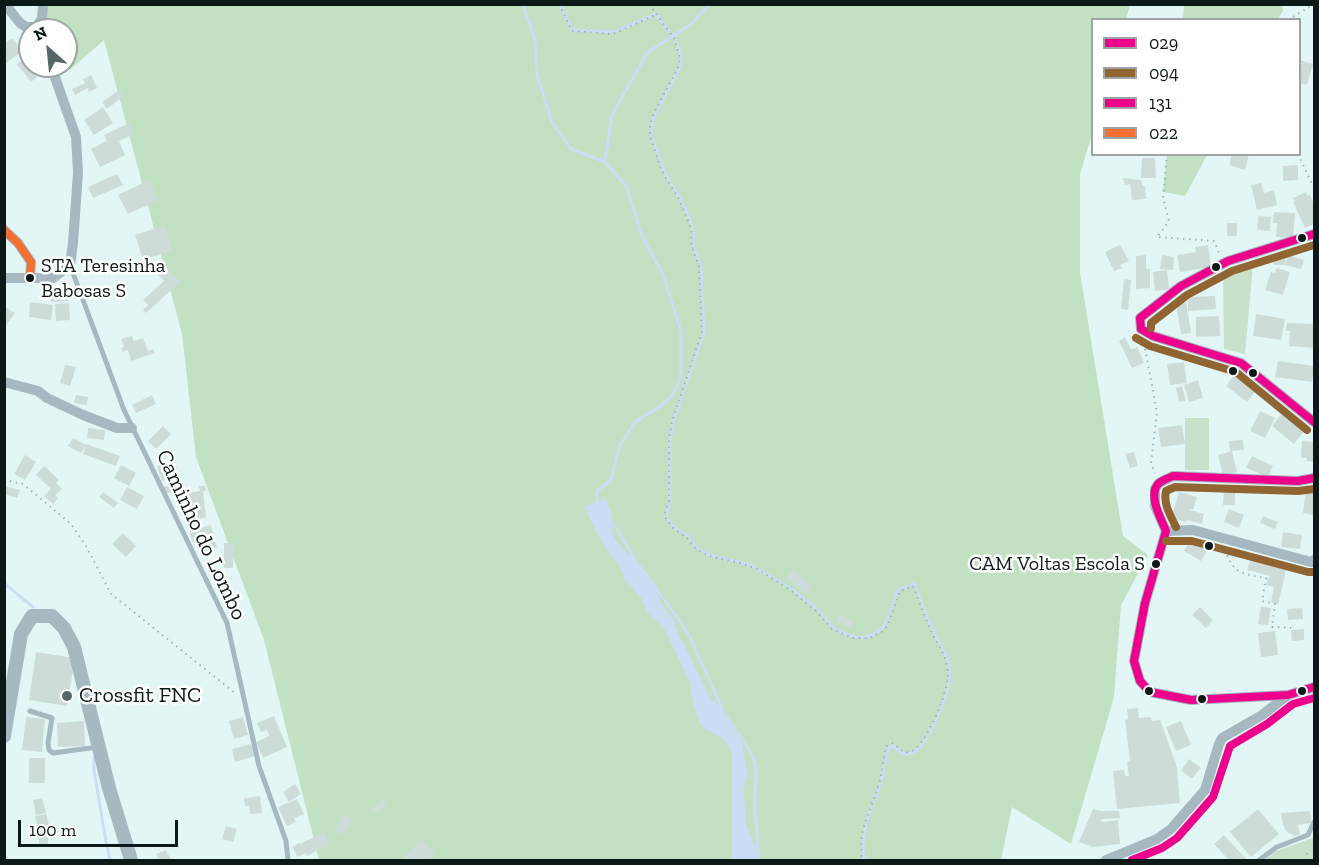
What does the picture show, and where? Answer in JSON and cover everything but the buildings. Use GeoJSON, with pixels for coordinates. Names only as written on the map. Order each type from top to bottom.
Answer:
{"type":"FeatureCollection","features":[{"type":"Feature","properties":{"kind":"street"},"geometry":{"type":"LineString","coordinates":[[5,4],[18,20]]}},
{"type":"Feature","properties":{"kind":"street"},"geometry":{"type":"LineString","coordinates":[[4,278],[53,278],[70,265],[78,173],[76,137],[55,78]]}},
{"type":"Feature","properties":{"kind":"street"},"geometry":{"type":"LineString","coordinates":[[4,230],[18,243],[31,262],[30,278]]}},
{"type":"Feature","properties":{"kind":"street"},"geometry":{"type":"LineString","coordinates":[[1314,234],[1223,263],[1181,286],[1140,318],[1141,329],[1153,336],[1241,363],[1314,422]]}},
{"type":"Feature","properties":{"kind":"street"},"geometry":{"type":"LineString","coordinates":[[4,382],[38,391],[47,398],[83,415],[117,428],[132,428]]}},
{"type":"Feature","properties":{"kind":"street"},"geometry":{"type":"LineString","coordinates":[[1314,478],[1298,482],[1173,476],[1159,483],[1155,489],[1155,506],[1166,531],[1145,603],[1134,661],[1140,681],[1150,692],[1181,699],[1288,695],[1314,687]]}},
{"type":"Feature","properties":{"kind":"street"},"geometry":{"type":"LineString","coordinates":[[1166,531],[1193,530],[1311,562],[1314,560]]}},
{"type":"Feature","properties":{"kind":"street"},"geometry":{"type":"LineString","coordinates":[[4,736],[21,634],[32,616],[52,616],[64,628],[74,647],[109,788],[131,861]]}},
{"type":"Feature","properties":{"kind":"street"},"geometry":{"type":"LineString","coordinates":[[1106,861],[1157,839],[1171,829],[1205,790],[1222,738],[1262,715],[1288,695]]}},
{"type":"Feature","properties":{"kind":"lane","name":"Caminho do Lombo"},"geometry":{"type":"LineString","coordinates":[[70,265],[124,410],[227,623],[260,766],[286,841],[288,861]]}},
{"type":"Feature","properties":{"kind":"lane"},"geometry":{"type":"LineString","coordinates":[[30,711],[52,718],[48,743],[49,750],[53,753],[100,747]]}},
{"type":"Feature","properties":{"kind":"lane"},"geometry":{"type":"LineString","coordinates":[[1259,861],[1277,847],[1308,835],[1314,822]]}},
{"type":"Feature","properties":{"kind":"path"},"geometry":{"type":"LineString","coordinates":[[559,4],[572,31],[614,34],[655,15]]}},
{"type":"Feature","properties":{"kind":"path"},"geometry":{"type":"LineString","coordinates":[[649,4],[674,38],[680,58],[678,69],[654,113],[650,135],[660,166],[679,199],[690,226],[692,247],[699,266],[702,332],[672,422],[669,440],[669,501],[665,517],[673,528],[687,538],[696,549],[709,556],[757,569],[789,589],[816,611],[832,629],[853,638],[870,638],[883,631],[900,591],[913,585],[933,635],[945,654],[948,681],[941,704],[919,746],[907,753],[893,743],[886,747],[879,783],[860,839],[862,861]]}},
{"type":"Feature","properties":{"kind":"path"},"geometry":{"type":"LineString","coordinates":[[1291,18],[1314,4]]}},
{"type":"Feature","properties":{"kind":"path"},"geometry":{"type":"LineString","coordinates":[[1167,156],[1163,198],[1170,221],[1157,237],[1214,241],[1223,263]]}},
{"type":"Feature","properties":{"kind":"path"},"geometry":{"type":"LineString","coordinates":[[1299,156],[1314,188]]}},
{"type":"Feature","properties":{"kind":"path"},"geometry":{"type":"LineString","coordinates":[[1141,329],[1157,412],[1151,463],[1159,483]]}},
{"type":"Feature","properties":{"kind":"path"},"geometry":{"type":"LineString","coordinates":[[4,480],[23,484],[71,524],[86,546],[111,594],[244,701]]}},
{"type":"Feature","properties":{"kind":"path"},"geometry":{"type":"LineString","coordinates":[[1212,535],[1211,538],[1227,553],[1233,567],[1243,573],[1266,578],[1262,601],[1275,604],[1272,627],[1296,628]]}},
{"type":"Feature","properties":{"kind":"path"},"geometry":{"type":"LineString","coordinates":[[1307,853],[1309,861]]}},
{"type":"Feature","properties":{"kind":"green space"},"geometry":{"type":"Polygon","coordinates":[[[48,4],[1130,5],[1126,18],[1091,18],[1091,137],[1080,174],[1080,273],[1123,536],[1148,555],[1121,605],[1114,697],[1071,844],[1012,807],[1001,860],[319,860],[264,640],[196,457],[182,334],[104,40],[78,63],[78,18],[45,18],[48,4]]]}},
{"type":"Feature","properties":{"kind":"green space"},"geometry":{"type":"Polygon","coordinates":[[[1184,5],[1282,5],[1283,11],[1279,18],[1183,18],[1184,5]]]}},
{"type":"Feature","properties":{"kind":"green space"},"geometry":{"type":"Polygon","coordinates":[[[1167,156],[1206,156],[1185,196],[1163,192],[1167,156]]]}},
{"type":"Feature","properties":{"kind":"green space"},"geometry":{"type":"Polygon","coordinates":[[[1253,265],[1245,354],[1224,349],[1223,273],[1253,265]]]}},
{"type":"Feature","properties":{"kind":"green space"},"geometry":{"type":"Polygon","coordinates":[[[1185,418],[1209,418],[1209,470],[1185,470],[1185,418]]]}},
{"type":"Feature","properties":{"kind":"green space"},"geometry":{"type":"Polygon","coordinates":[[[1314,835],[1314,860],[1264,860],[1276,851],[1313,838],[1314,835]]]}},
{"type":"Feature","properties":{"kind":"water"},"geometry":{"type":"Polygon","coordinates":[[[606,499],[612,516],[611,530],[615,539],[650,577],[662,605],[674,621],[679,637],[708,694],[721,706],[733,730],[741,740],[748,775],[744,787],[746,824],[760,860],[732,860],[732,754],[722,738],[701,725],[694,708],[690,683],[664,628],[646,610],[640,596],[624,579],[620,566],[606,549],[592,524],[585,506],[606,499]]]}},
{"type":"Feature","properties":{"kind":"waterway"},"geometry":{"type":"LineString","coordinates":[[523,4],[535,39],[537,75],[552,122],[571,149],[605,162],[627,187],[641,234],[663,275],[681,331],[681,376],[673,395],[635,422],[619,447],[611,480],[597,491],[598,504]]}},
{"type":"Feature","properties":{"kind":"waterway"},"geometry":{"type":"LineString","coordinates":[[559,4],[572,30],[613,32],[656,14],[674,37],[682,58],[679,69],[655,114],[651,135],[667,177],[680,198],[692,225],[694,247],[701,266],[704,332],[673,423],[670,440],[670,501],[666,517],[674,527],[688,536],[697,548],[709,555],[751,565],[790,588],[818,610],[836,630],[854,637],[863,638],[877,633],[885,625],[898,590],[914,584],[931,626],[947,657],[950,675],[946,694],[936,720],[923,743],[908,754],[902,753],[893,745],[888,748],[882,777],[863,839],[864,860]]}},
{"type":"Feature","properties":{"kind":"waterway"},"geometry":{"type":"LineString","coordinates":[[605,162],[612,115],[647,53],[691,24],[710,4]]}},
{"type":"Feature","properties":{"kind":"waterway"},"geometry":{"type":"LineString","coordinates":[[610,519],[636,561]]}},
{"type":"Feature","properties":{"kind":"waterway"},"geometry":{"type":"LineString","coordinates":[[651,581],[689,635],[722,708]]}},
{"type":"Feature","properties":{"kind":"waterway"},"geometry":{"type":"LineString","coordinates":[[4,583],[33,607]]}},
{"type":"Feature","properties":{"kind":"waterway"},"geometry":{"type":"LineString","coordinates":[[725,714],[753,756],[756,768],[755,811],[759,860]]}},
{"type":"Feature","properties":{"kind":"waterway"},"geometry":{"type":"LineString","coordinates":[[94,757],[94,770],[110,860]]}},
{"type":"Feature","properties":{"kind":"transit line","name":"022"},"geometry":{"type":"LineString","coordinates":[[4,230],[18,243],[31,262],[30,278]]}},
{"type":"Feature","properties":{"kind":"transit line","name":"029"},"geometry":{"type":"LineString","coordinates":[[1141,329],[1140,318],[1181,286],[1228,261],[1314,234]]}},
{"type":"Feature","properties":{"kind":"transit line","name":"094"},"geometry":{"type":"LineString","coordinates":[[1151,328],[1151,323],[1187,295],[1232,271],[1314,245]]}},
{"type":"Feature","properties":{"kind":"transit line","name":"029"},"geometry":{"type":"LineString","coordinates":[[1141,329],[1153,336],[1241,363],[1314,422]]}},
{"type":"Feature","properties":{"kind":"transit line","name":"094"},"geometry":{"type":"LineString","coordinates":[[1136,338],[1150,346],[1236,372],[1307,430]]}},
{"type":"Feature","properties":{"kind":"transit line","name":"029"},"geometry":{"type":"LineString","coordinates":[[1314,478],[1298,481],[1173,476],[1159,483],[1154,493],[1155,500],[1166,531],[1145,603],[1134,661],[1140,681],[1150,692],[1191,700],[1288,695],[1314,687]]}},
{"type":"Feature","properties":{"kind":"transit line","name":"094"},"geometry":{"type":"LineString","coordinates":[[1176,527],[1165,500],[1166,491],[1175,487],[1298,491],[1314,489]]}},
{"type":"Feature","properties":{"kind":"transit line","name":"094"},"geometry":{"type":"LineString","coordinates":[[1166,541],[1192,541],[1314,572]]}},
{"type":"Feature","properties":{"kind":"transit line","name":"131"},"geometry":{"type":"LineString","coordinates":[[1132,860],[1162,848],[1177,838],[1213,797],[1230,746],[1267,724],[1293,704],[1314,698]]}},
{"type":"Feature","properties":{"kind":"place","name":"STA Teresinha Babosas S"},"geometry":{"type":"Point","coordinates":[30,278]}},
{"type":"Feature","properties":{"kind":"place","name":"CAM Voltas Escola S"},"geometry":{"type":"Point","coordinates":[1156,564]}},
{"type":"Feature","properties":{"kind":"place","name":"Crossfit FNC"},"geometry":{"type":"Point","coordinates":[67,696]}}]}
